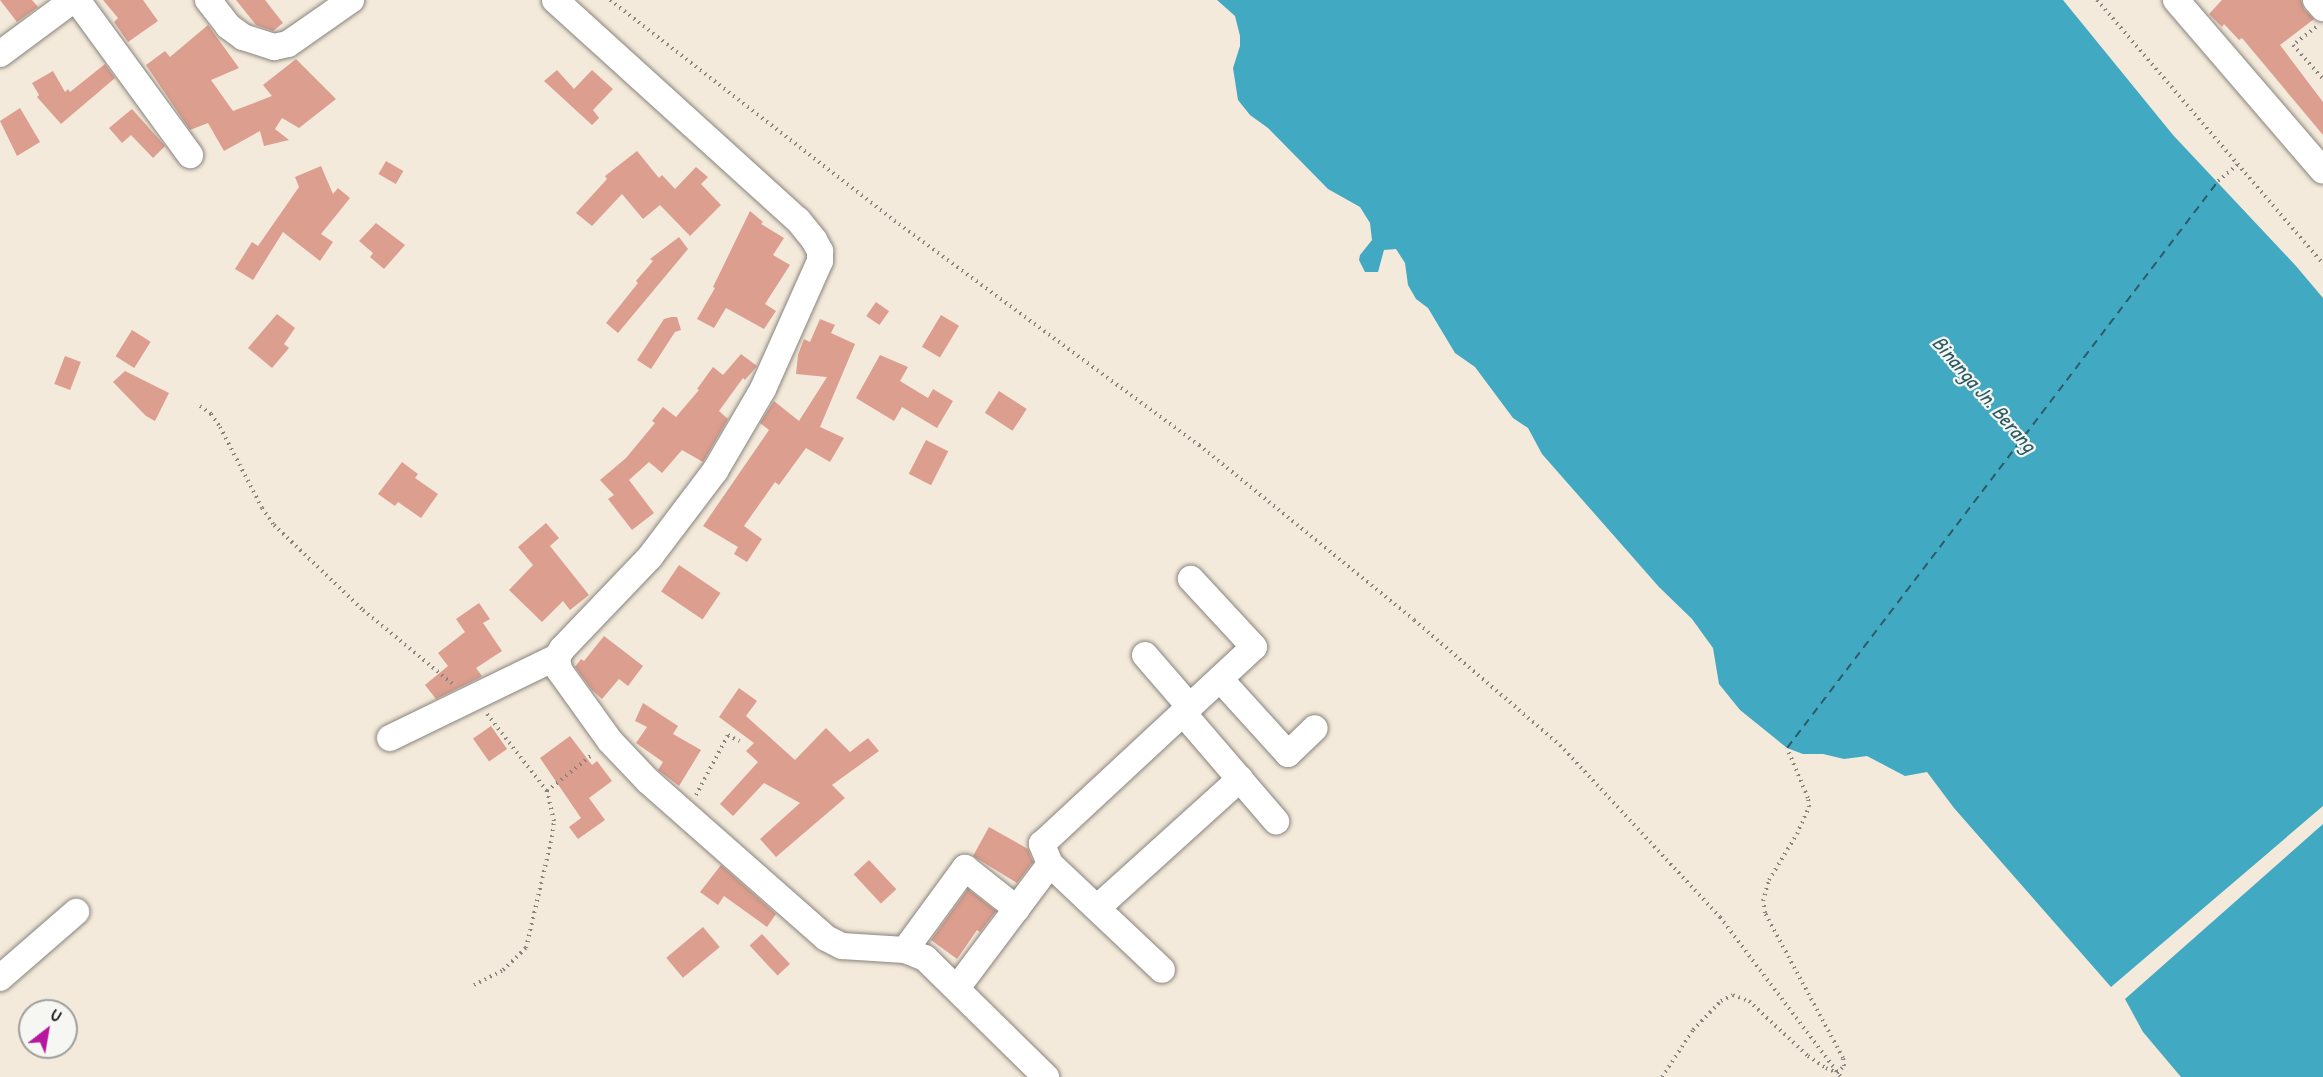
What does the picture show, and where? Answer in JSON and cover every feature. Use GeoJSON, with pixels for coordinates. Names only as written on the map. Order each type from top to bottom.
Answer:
{"type":"FeatureCollection","features":[{"type":"Feature","properties":{"kind":"street"},"geometry":{"type":"LineString","coordinates":[[0,54],[75,0],[190,155]]}},
{"type":"Feature","properties":{"kind":"street"},"geometry":{"type":"LineString","coordinates":[[208,0],[228,26],[243,37],[274,47],[288,44],[351,0]]}},
{"type":"Feature","properties":{"kind":"street"},"geometry":{"type":"LineString","coordinates":[[390,738],[557,657],[574,633],[668,536],[715,471],[763,389],[820,261],[820,251],[798,220],[555,0]]}},
{"type":"Feature","properties":{"kind":"street"},"geometry":{"type":"LineString","coordinates":[[2176,0],[2323,171]]}},
{"type":"Feature","properties":{"kind":"street"},"geometry":{"type":"LineString","coordinates":[[2316,0],[2323,8]]}},
{"type":"Feature","properties":{"kind":"street"},"geometry":{"type":"LineString","coordinates":[[1162,970],[1050,864],[1042,844],[1254,647],[1191,579]]}},
{"type":"Feature","properties":{"kind":"street"},"geometry":{"type":"LineString","coordinates":[[1144,655],[1240,778],[1276,820]]}},
{"type":"Feature","properties":{"kind":"street"},"geometry":{"type":"LineString","coordinates":[[557,657],[559,670],[566,682],[610,741],[648,781],[835,944],[905,950],[924,958],[1046,1077]]}},
{"type":"Feature","properties":{"kind":"street"},"geometry":{"type":"LineString","coordinates":[[1220,679],[1288,754],[1315,728]]}},
{"type":"Feature","properties":{"kind":"street"},"geometry":{"type":"LineString","coordinates":[[1097,908],[1240,778]]}},
{"type":"Feature","properties":{"kind":"street"},"geometry":{"type":"LineString","coordinates":[[957,988],[1050,864]]}},
{"type":"Feature","properties":{"kind":"street"},"geometry":{"type":"LineString","coordinates":[[905,950],[965,868],[1017,909]]}},
{"type":"Feature","properties":{"kind":"street"},"geometry":{"type":"LineString","coordinates":[[0,978],[76,912]]}},
{"type":"Feature","properties":{"kind":"path"},"geometry":{"type":"LineString","coordinates":[[610,0],[900,224],[1199,445],[1414,620],[1560,745],[1720,917],[1839,1075]]}},
{"type":"Feature","properties":{"kind":"path"},"geometry":{"type":"LineString","coordinates":[[2097,0],[2323,264]]}},
{"type":"Feature","properties":{"kind":"path"},"geometry":{"type":"LineString","coordinates":[[2323,21],[2293,45],[2323,78]]}},
{"type":"Feature","properties":{"kind":"path"},"geometry":{"type":"LineString","coordinates":[[2218,181],[2237,165]]}},
{"type":"Feature","properties":{"kind":"path"},"geometry":{"type":"LineString","coordinates":[[200,406],[211,414],[220,427],[262,508],[274,525],[363,610],[470,699],[510,740],[547,791],[554,821],[552,837],[526,948],[503,970],[474,985]]}},
{"type":"Feature","properties":{"kind":"path"},"geometry":{"type":"LineString","coordinates":[[686,814],[728,735],[739,741]]}},
{"type":"Feature","properties":{"kind":"path"},"geometry":{"type":"LineString","coordinates":[[547,791],[610,741]]}},
{"type":"Feature","properties":{"kind":"path"},"geometry":{"type":"LineString","coordinates":[[1787,748],[1808,798],[1809,807],[1797,834],[1769,880],[1763,901],[1765,913],[1843,1058],[1844,1066],[1839,1075]]}},
{"type":"Feature","properties":{"kind":"path"},"geometry":{"type":"LineString","coordinates":[[1662,1077],[1693,1030],[1721,1001],[1733,995],[1749,1001],[1808,1056],[1839,1075]]}},
{"type":"Feature","properties":{"kind":"water","name":"Binanga Jn. Berang"},"geometry":{"type":"Polygon","coordinates":[[[1217,0],[2063,0],[2173,135],[2296,266],[2323,298],[2323,806],[2111,987],[1954,808],[1927,772],[1905,776],[1867,756],[1844,759],[1823,754],[1803,754],[1787,748],[1740,710],[1719,684],[1713,648],[1692,619],[1659,587],[1542,454],[1528,428],[1513,418],[1475,367],[1455,353],[1428,308],[1416,299],[1408,285],[1405,263],[1396,249],[1384,250],[1378,272],[1365,272],[1359,260],[1360,255],[1372,240],[1370,223],[1360,207],[1328,189],[1268,128],[1250,115],[1238,100],[1233,68],[1240,46],[1240,36],[1235,16],[1217,0]]]}},
{"type":"Feature","properties":{"kind":"water"},"geometry":{"type":"Polygon","coordinates":[[[2323,824],[2323,1077],[2181,1077],[2143,1032],[2125,999],[2323,824]]]}},
{"type":"Feature","properties":{"kind":"building"},"geometry":{"type":"Polygon","coordinates":[[[0,0],[32,0],[38,7],[17,22],[0,0]]]}},
{"type":"Feature","properties":{"kind":"building"},"geometry":{"type":"Polygon","coordinates":[[[103,0],[143,0],[158,21],[128,42],[114,22],[118,18],[103,0]]]}},
{"type":"Feature","properties":{"kind":"building"},"geometry":{"type":"Polygon","coordinates":[[[236,0],[265,0],[283,23],[273,31],[256,25],[236,0]]]}},
{"type":"Feature","properties":{"kind":"building"},"geometry":{"type":"Polygon","coordinates":[[[2222,0],[2301,0],[2304,9],[2314,19],[2280,45],[2323,102],[2323,135],[2242,38],[2239,40],[2224,24],[2222,27],[2209,14],[2222,0]]]}},
{"type":"Feature","properties":{"kind":"building"},"geometry":{"type":"Polygon","coordinates":[[[208,25],[239,68],[211,80],[233,111],[272,96],[263,85],[296,59],[336,99],[299,128],[282,118],[275,129],[289,140],[264,146],[260,131],[224,151],[208,123],[190,130],[146,65],[165,51],[170,57],[208,25]]]}},
{"type":"Feature","properties":{"kind":"building"},"geometry":{"type":"Polygon","coordinates":[[[105,64],[115,78],[61,124],[37,97],[39,95],[32,83],[53,71],[65,92],[68,89],[70,92],[105,64]]]}},
{"type":"Feature","properties":{"kind":"building"},"geometry":{"type":"Polygon","coordinates":[[[557,70],[574,89],[592,70],[613,89],[593,110],[599,118],[592,125],[544,81],[557,70]]]}},
{"type":"Feature","properties":{"kind":"building"},"geometry":{"type":"Polygon","coordinates":[[[20,108],[40,142],[17,156],[0,121],[20,108]]]}},
{"type":"Feature","properties":{"kind":"building"},"geometry":{"type":"Polygon","coordinates":[[[132,109],[165,146],[153,158],[131,135],[122,143],[109,128],[132,109]]]}},
{"type":"Feature","properties":{"kind":"building"},"geometry":{"type":"Polygon","coordinates":[[[637,151],[659,178],[662,175],[675,189],[696,167],[708,177],[701,184],[721,205],[690,236],[660,205],[643,219],[622,194],[592,226],[576,213],[607,179],[605,176],[637,151]]]}},
{"type":"Feature","properties":{"kind":"building"},"geometry":{"type":"Polygon","coordinates":[[[386,161],[403,171],[396,184],[378,174],[386,161]]]}},
{"type":"Feature","properties":{"kind":"building"},"geometry":{"type":"Polygon","coordinates":[[[321,166],[333,194],[338,188],[350,198],[321,234],[333,242],[320,261],[283,232],[253,280],[235,269],[252,242],[258,246],[299,187],[295,177],[321,166]]]}},
{"type":"Feature","properties":{"kind":"building"},"geometry":{"type":"Polygon","coordinates":[[[750,211],[763,222],[761,224],[784,238],[773,255],[790,265],[765,304],[776,311],[764,329],[726,308],[714,328],[697,319],[715,288],[713,287],[750,211]]]}},
{"type":"Feature","properties":{"kind":"building"},"geometry":{"type":"Polygon","coordinates":[[[376,223],[405,245],[384,269],[370,257],[373,253],[359,241],[376,223]]]}},
{"type":"Feature","properties":{"kind":"building"},"geometry":{"type":"Polygon","coordinates":[[[679,237],[688,249],[618,333],[606,323],[638,283],[636,281],[653,261],[650,259],[679,237]]]}},
{"type":"Feature","properties":{"kind":"building"},"geometry":{"type":"Polygon","coordinates":[[[876,302],[889,311],[879,325],[866,316],[876,302]]]}},
{"type":"Feature","properties":{"kind":"building"},"geometry":{"type":"Polygon","coordinates":[[[277,314],[295,328],[284,344],[289,348],[272,368],[248,348],[277,314]]]}},
{"type":"Feature","properties":{"kind":"building"},"geometry":{"type":"Polygon","coordinates":[[[941,315],[959,326],[940,358],[922,347],[941,315]]]}},
{"type":"Feature","properties":{"kind":"building"},"geometry":{"type":"Polygon","coordinates":[[[677,317],[681,330],[675,332],[651,369],[637,360],[664,319],[677,317]]]}},
{"type":"Feature","properties":{"kind":"building"},"geometry":{"type":"Polygon","coordinates":[[[820,319],[835,325],[831,333],[855,344],[820,427],[844,438],[830,462],[806,448],[779,485],[775,482],[744,526],[762,539],[747,562],[734,554],[738,547],[703,526],[769,430],[760,423],[774,401],[799,421],[827,377],[796,374],[798,355],[804,339],[810,342],[820,319]]]}},
{"type":"Feature","properties":{"kind":"building"},"geometry":{"type":"Polygon","coordinates":[[[132,330],[151,342],[134,368],[116,356],[132,330]]]}},
{"type":"Feature","properties":{"kind":"building"},"geometry":{"type":"Polygon","coordinates":[[[741,354],[757,366],[745,380],[743,378],[719,411],[728,419],[703,462],[682,450],[662,473],[649,462],[629,480],[654,513],[632,530],[608,499],[614,495],[600,480],[626,458],[655,423],[652,421],[663,407],[676,417],[699,390],[697,389],[713,367],[723,375],[741,354]]]}},
{"type":"Feature","properties":{"kind":"building"},"geometry":{"type":"Polygon","coordinates":[[[880,355],[908,367],[900,381],[928,398],[933,389],[953,401],[937,428],[902,407],[894,421],[856,398],[880,355]]]}},
{"type":"Feature","properties":{"kind":"building"},"geometry":{"type":"Polygon","coordinates":[[[65,356],[81,362],[70,390],[54,384],[65,356]]]}},
{"type":"Feature","properties":{"kind":"building"},"geometry":{"type":"Polygon","coordinates":[[[125,371],[169,393],[155,421],[146,416],[113,382],[125,371]]]}},
{"type":"Feature","properties":{"kind":"building"},"geometry":{"type":"Polygon","coordinates":[[[999,391],[1027,409],[1013,431],[985,413],[999,391]]]}},
{"type":"Feature","properties":{"kind":"building"},"geometry":{"type":"Polygon","coordinates":[[[926,440],[948,451],[931,485],[909,474],[926,440]]]}},
{"type":"Feature","properties":{"kind":"building"},"geometry":{"type":"Polygon","coordinates":[[[402,462],[418,474],[415,478],[438,494],[421,518],[398,502],[395,506],[378,494],[402,462]]]}},
{"type":"Feature","properties":{"kind":"building"},"geometry":{"type":"Polygon","coordinates":[[[546,523],[559,538],[550,546],[589,595],[570,610],[563,601],[542,622],[509,590],[533,565],[518,547],[546,523]]]}},
{"type":"Feature","properties":{"kind":"building"},"geometry":{"type":"Polygon","coordinates":[[[679,565],[720,593],[703,619],[661,592],[679,565]]]}},
{"type":"Feature","properties":{"kind":"building"},"geometry":{"type":"Polygon","coordinates":[[[479,603],[490,619],[483,623],[502,651],[476,668],[482,676],[436,699],[425,685],[448,666],[438,653],[465,632],[456,619],[479,603]]]}},
{"type":"Feature","properties":{"kind":"building"},"geometry":{"type":"Polygon","coordinates":[[[604,636],[643,666],[628,686],[619,679],[602,699],[592,690],[575,667],[581,659],[584,661],[604,636]]]}},
{"type":"Feature","properties":{"kind":"building"},"geometry":{"type":"Polygon","coordinates":[[[739,688],[757,701],[746,716],[795,760],[826,728],[850,752],[868,738],[879,751],[832,785],[845,798],[776,857],[760,839],[800,803],[764,783],[733,816],[720,804],[758,762],[746,751],[754,743],[719,717],[739,688]]]}},
{"type":"Feature","properties":{"kind":"building"},"geometry":{"type":"Polygon","coordinates":[[[643,703],[678,726],[673,734],[701,750],[679,786],[658,770],[663,762],[636,743],[647,727],[635,721],[643,703]]]}},
{"type":"Feature","properties":{"kind":"building"},"geometry":{"type":"Polygon","coordinates":[[[491,726],[507,749],[489,762],[473,739],[491,726]]]}},
{"type":"Feature","properties":{"kind":"building"},"geometry":{"type":"Polygon","coordinates":[[[570,736],[592,765],[597,761],[612,781],[589,798],[605,820],[578,839],[569,827],[581,818],[540,758],[570,736]]]}},
{"type":"Feature","properties":{"kind":"building"},"geometry":{"type":"Polygon","coordinates":[[[989,827],[1028,849],[1033,862],[1017,883],[973,856],[989,827]]]}},
{"type":"Feature","properties":{"kind":"building"},"geometry":{"type":"Polygon","coordinates":[[[869,860],[896,889],[881,904],[854,874],[869,860]]]}},
{"type":"Feature","properties":{"kind":"building"},"geometry":{"type":"Polygon","coordinates":[[[721,865],[776,914],[767,927],[724,896],[718,905],[700,892],[721,865]]]}},
{"type":"Feature","properties":{"kind":"building"},"geometry":{"type":"Polygon","coordinates":[[[968,889],[996,911],[980,932],[977,930],[957,959],[931,940],[968,889]]]}},
{"type":"Feature","properties":{"kind":"building"},"geometry":{"type":"Polygon","coordinates":[[[703,927],[720,947],[683,978],[666,958],[703,927]]]}},
{"type":"Feature","properties":{"kind":"building"},"geometry":{"type":"Polygon","coordinates":[[[762,934],[790,964],[778,976],[750,946],[762,934]]]}},
{"type":"Feature","properties":{"kind":"ferry route"},"geometry":{"type":"LineString","coordinates":[[1787,748],[2218,181]]}}]}
